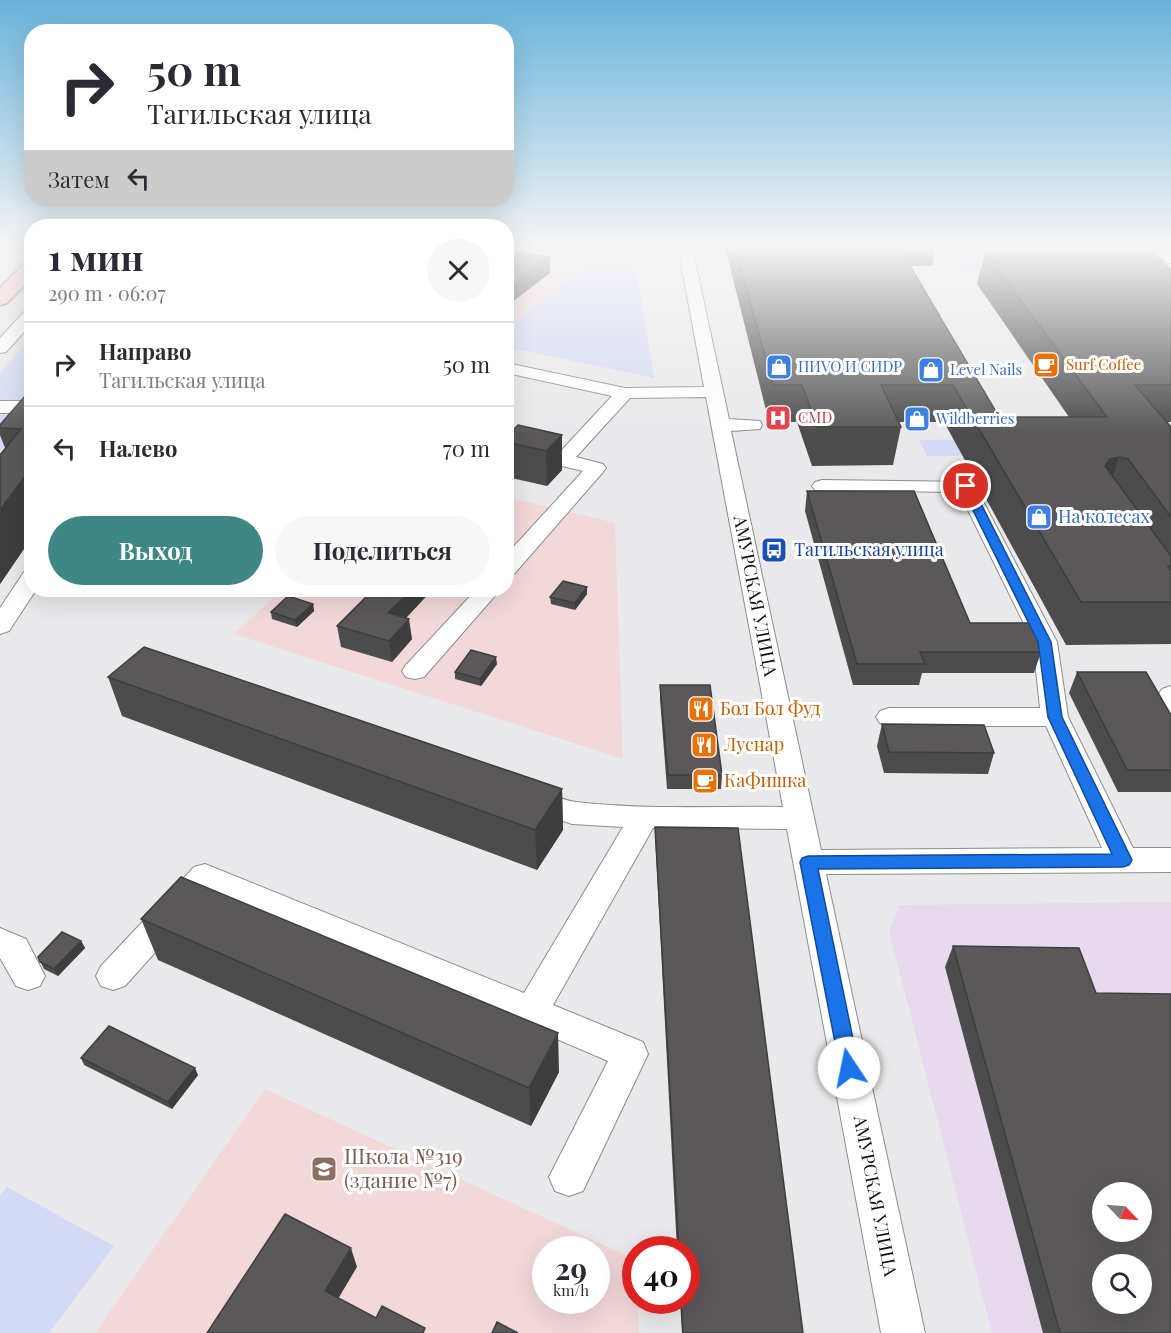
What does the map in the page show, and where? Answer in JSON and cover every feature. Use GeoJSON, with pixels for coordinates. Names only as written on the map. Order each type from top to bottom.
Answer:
{"type":"FeatureCollection","features":[{"type":"Feature","properties":{"kind":"street","name":"АМУРСКАЯ УЛИЦА"},"geometry":{"type":"LineString","coordinates":[[697,309],[903,1333]]}},
{"type":"Feature","properties":{"kind":"street"},"geometry":{"type":"LineString","coordinates":[[0,348],[24,322]]}},
{"type":"Feature","properties":{"kind":"street"},"geometry":{"type":"LineString","coordinates":[[514,369],[625,393],[712,392]]}},
{"type":"Feature","properties":{"kind":"street"},"geometry":{"type":"LineString","coordinates":[[563,460],[625,393]]}},
{"type":"Feature","properties":{"kind":"street"},"geometry":{"type":"LineString","coordinates":[[0,407],[24,407]]}},
{"type":"Feature","properties":{"kind":"street"},"geometry":{"type":"LineString","coordinates":[[720,425],[753,425]]}},
{"type":"Feature","properties":{"kind":"street"},"geometry":{"type":"LineString","coordinates":[[514,449],[596,468],[514,560]]}},
{"type":"Feature","properties":{"kind":"street"},"geometry":{"type":"LineString","coordinates":[[822,486],[966,486],[1045,642],[1055,717],[1123,860]]}},
{"type":"Feature","properties":{"kind":"street"},"geometry":{"type":"LineString","coordinates":[[0,626],[24,589]]}},
{"type":"Feature","properties":{"kind":"street"},"geometry":{"type":"LineString","coordinates":[[415,670],[482,597]]}},
{"type":"Feature","properties":{"kind":"street"},"geometry":{"type":"LineString","coordinates":[[1171,695],[1167,701],[1171,708]]}},
{"type":"Feature","properties":{"kind":"street"},"geometry":{"type":"LineString","coordinates":[[889,717],[1055,717]]}},
{"type":"Feature","properties":{"kind":"street"},"geometry":{"type":"LineString","coordinates":[[506,789],[572,813],[644,817],[799,818]]}},
{"type":"Feature","properties":{"kind":"street"},"geometry":{"type":"LineString","coordinates":[[531,1012],[644,817]]}},
{"type":"Feature","properties":{"kind":"street"},"geometry":{"type":"LineString","coordinates":[[808,862],[1171,860]]}},
{"type":"Feature","properties":{"kind":"street"},"geometry":{"type":"LineString","coordinates":[[113,976],[205,876],[630,1054],[569,1177]]}},
{"type":"Feature","properties":{"kind":"street"},"geometry":{"type":"LineString","coordinates":[[0,942],[14,949],[28,976]]}},
{"type":"Feature","properties":{"kind":"shaded area"},"geometry":{"type":"Polygon","coordinates":[[[514,309],[532,309],[514,323],[514,309]]]}},
{"type":"Feature","properties":{"kind":"shaded area"},"geometry":{"type":"Polygon","coordinates":[[[531,309],[643,309],[654,378],[514,348],[514,323],[531,309]]]}},
{"type":"Feature","properties":{"kind":"shaded area"},"geometry":{"type":"Polygon","coordinates":[[[24,345],[24,422],[0,452],[0,373],[24,345]]]}},
{"type":"Feature","properties":{"kind":"shaded area"},"geometry":{"type":"Polygon","coordinates":[[[989,439],[998,455],[927,456],[919,440],[989,439]]]}},
{"type":"Feature","properties":{"kind":"shaded area"},"geometry":{"type":"Polygon","coordinates":[[[514,499],[615,523],[623,759],[234,634],[274,597],[514,597],[514,499]]]}},
{"type":"Feature","properties":{"kind":"shaded area"},"geometry":{"type":"Polygon","coordinates":[[[1171,902],[1171,1333],[992,1333],[889,931],[899,905],[1171,902]]]}},
{"type":"Feature","properties":{"kind":"shaded area","name":"Школа №319 (здание №7)"},"geometry":{"type":"Polygon","coordinates":[[[265,1089],[584,1236],[532,1236],[532,1314],[610,1314],[610,1248],[622,1254],[622,1314],[638,1314],[639,1333],[95,1333],[265,1089]]]}},
{"type":"Feature","properties":{"kind":"shaded area"},"geometry":{"type":"Polygon","coordinates":[[[7,1187],[114,1246],[49,1333],[0,1333],[0,1195],[7,1187]]]}},
{"type":"Feature","properties":{"kind":"building"},"geometry":{"type":"Polygon","coordinates":[[[752,309],[936,309],[999,417],[1107,417],[1027,309],[1171,309],[1171,385],[1135,385],[1171,427],[1171,517],[1128,459],[1119,457],[1110,459],[1105,466],[1171,556],[1171,566],[1168,566],[1171,571],[1171,602],[1081,602],[953,385],[881,385],[901,427],[817,427],[802,385],[773,385],[752,309]]]}},
{"type":"Feature","properties":{"kind":"building"},"geometry":{"type":"Polygon","coordinates":[[[24,397],[24,478],[0,510],[0,455],[21,429],[0,428],[0,425],[24,397]]]}},
{"type":"Feature","properties":{"kind":"building"},"geometry":{"type":"Polygon","coordinates":[[[518,425],[562,435],[546,451],[514,444],[514,429],[518,425]]]}},
{"type":"Feature","properties":{"kind":"building"},"geometry":{"type":"Polygon","coordinates":[[[807,491],[914,491],[970,623],[1032,623],[1039,637],[1041,652],[920,652],[925,664],[857,664],[807,491]]]}},
{"type":"Feature","properties":{"kind":"building"},"geometry":{"type":"Polygon","coordinates":[[[563,581],[587,587],[575,603],[550,597],[563,581]]]}},
{"type":"Feature","properties":{"kind":"building"},"geometry":{"type":"Polygon","coordinates":[[[287,597],[313,604],[295,620],[271,612],[287,597]]]}},
{"type":"Feature","properties":{"kind":"building"},"geometry":{"type":"Polygon","coordinates":[[[366,597],[404,597],[388,613],[409,619],[389,641],[337,626],[366,597]]]}},
{"type":"Feature","properties":{"kind":"building"},"geometry":{"type":"Polygon","coordinates":[[[144,647],[562,789],[535,830],[108,677],[144,647]]]}},
{"type":"Feature","properties":{"kind":"building"},"geometry":{"type":"Polygon","coordinates":[[[471,650],[496,657],[480,679],[455,672],[471,650]]]}},
{"type":"Feature","properties":{"kind":"building"},"geometry":{"type":"Polygon","coordinates":[[[1077,672],[1146,672],[1171,715],[1171,770],[1127,770],[1077,672]]]}},
{"type":"Feature","properties":{"kind":"building"},"geometry":{"type":"Polygon","coordinates":[[[660,685],[710,685],[722,775],[668,775],[660,685]]]}},
{"type":"Feature","properties":{"kind":"building"},"geometry":{"type":"Polygon","coordinates":[[[882,724],[984,725],[994,753],[889,752],[882,724]]]}},
{"type":"Feature","properties":{"kind":"building"},"geometry":{"type":"Polygon","coordinates":[[[655,827],[738,828],[803,1333],[683,1333],[682,1314],[700,1314],[700,1236],[678,1236],[655,827]]]}},
{"type":"Feature","properties":{"kind":"building"},"geometry":{"type":"Polygon","coordinates":[[[181,877],[558,1033],[529,1088],[141,919],[181,877]]]}},
{"type":"Feature","properties":{"kind":"building"},"geometry":{"type":"Polygon","coordinates":[[[62,932],[81,941],[54,969],[40,962],[38,957],[62,932]]]}},
{"type":"Feature","properties":{"kind":"building"},"geometry":{"type":"Polygon","coordinates":[[[953,946],[1079,948],[1096,993],[1171,994],[1171,1333],[1060,1333],[953,946]]]}},
{"type":"Feature","properties":{"kind":"building"},"geometry":{"type":"Polygon","coordinates":[[[109,1026],[195,1068],[168,1102],[81,1058],[109,1026]]]}},
{"type":"Feature","properties":{"kind":"building"},"geometry":{"type":"Polygon","coordinates":[[[285,1214],[351,1248],[325,1291],[376,1318],[382,1306],[425,1328],[423,1333],[207,1333],[285,1214]]]}},
{"type":"Feature","properties":{"kind":"building"},"geometry":{"type":"Polygon","coordinates":[[[497,1322],[518,1333],[492,1333],[497,1322]]]}},
{"type":"Feature","properties":{"kind":"place","name":"Surf Coffee"},"geometry":{"type":"Point","coordinates":[1046,365]}},
{"type":"Feature","properties":{"kind":"place","name":"ПИVO И СИDР"},"geometry":{"type":"Point","coordinates":[779,367]}},
{"type":"Feature","properties":{"kind":"place","name":"Level Nails"},"geometry":{"type":"Point","coordinates":[931,370]}},
{"type":"Feature","properties":{"kind":"place","name":"CMD"},"geometry":{"type":"Point","coordinates":[778,418]}},
{"type":"Feature","properties":{"kind":"place","name":"Wildberries"},"geometry":{"type":"Point","coordinates":[917,419]}},
{"type":"Feature","properties":{"kind":"place","name":"На колесах"},"geometry":{"type":"Point","coordinates":[1039,517]}},
{"type":"Feature","properties":{"kind":"place","name":"Тагильская улица"},"geometry":{"type":"Point","coordinates":[774,550]}},
{"type":"Feature","properties":{"kind":"place","name":"Бол Бол Фуд"},"geometry":{"type":"Point","coordinates":[701,709]}},
{"type":"Feature","properties":{"kind":"place","name":"Луснар"},"geometry":{"type":"Point","coordinates":[704,745]}},
{"type":"Feature","properties":{"kind":"place","name":"КаФишка"},"geometry":{"type":"Point","coordinates":[705,781]}},
{"type":"Feature","properties":{"kind":"place","name":"Школа №319 (здание №7)"},"geometry":{"type":"Point","coordinates":[324,1169]}},
{"type":"Feature","properties":{"kind":"route"},"geometry":{"type":"LineString","coordinates":[[849,1068],[808,862],[1123,860],[1055,717],[1045,642],[966,486]]}}]}
